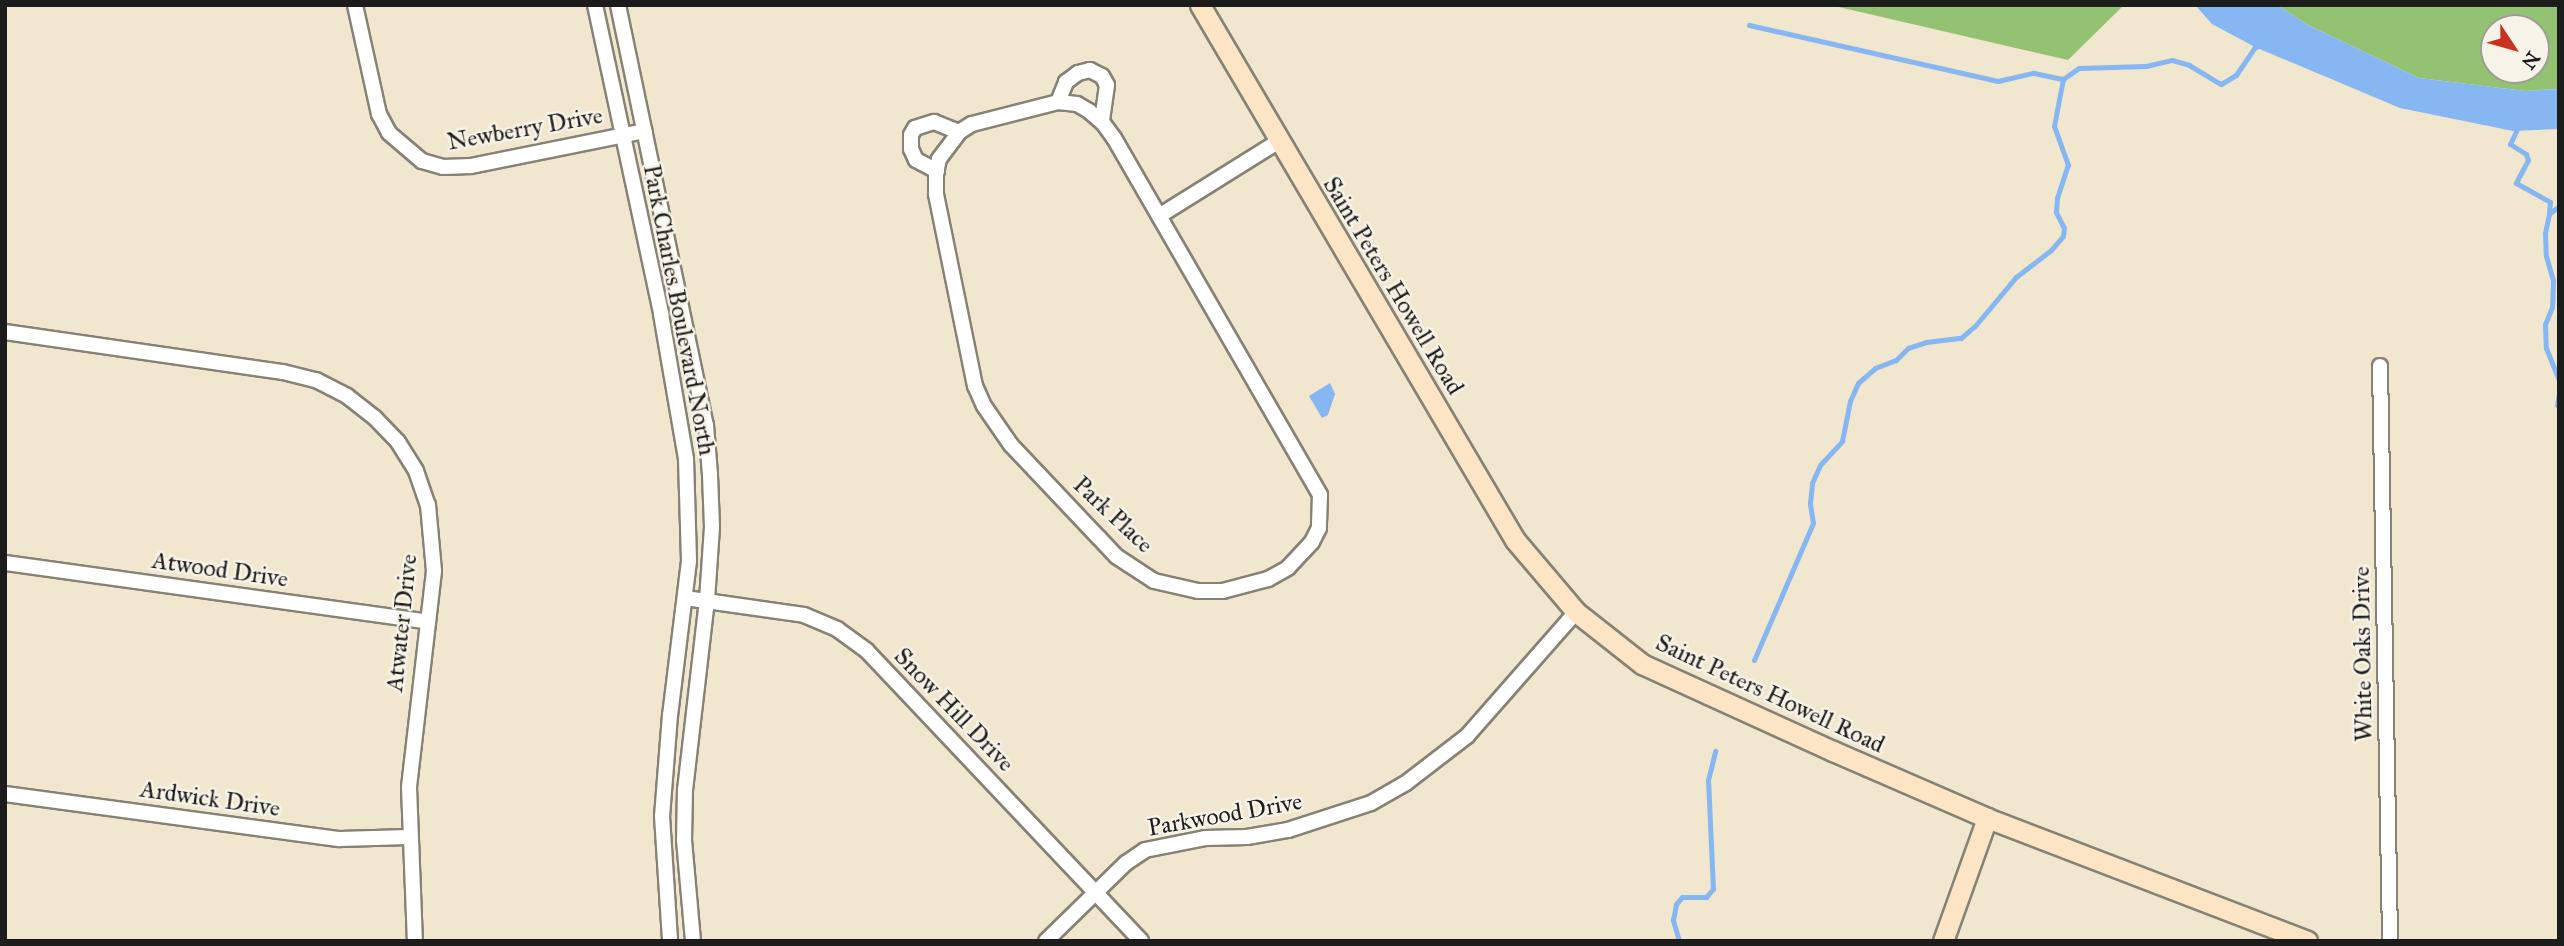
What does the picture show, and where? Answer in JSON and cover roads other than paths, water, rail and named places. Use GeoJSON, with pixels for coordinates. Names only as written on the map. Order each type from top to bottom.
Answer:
{"type":"FeatureCollection","features":[{"type":"Feature","properties":{"kind":"main road","name":"Saint Peters Howell Road"},"geometry":{"type":"LineString","coordinates":[[1200,5],[1515,540],[1576,612],[1642,664],[1987,818],[2307,941]]}},
{"type":"Feature","properties":{"kind":"main road"},"geometry":{"type":"LineString","coordinates":[[1943,941],[1987,818]]}},
{"type":"Feature","properties":{"kind":"street","name":"Newberry Drive"},"geometry":{"type":"LineString","coordinates":[[355,5],[379,114],[389,133],[422,161],[443,167],[471,166],[645,131]]}},
{"type":"Feature","properties":{"kind":"street","name":"Park Charles Boulevard North"},"geometry":{"type":"LineString","coordinates":[[595,5],[682,424],[690,509],[685,598],[664,772],[662,816],[670,941]]}},
{"type":"Feature","properties":{"kind":"street","name":"Park Charles Boulevard North"},"geometry":{"type":"LineString","coordinates":[[618,5],[706,425],[712,527],[707,600],[685,789],[684,840],[693,941]]}},
{"type":"Feature","properties":{"kind":"street"},"geometry":{"type":"LineString","coordinates":[[959,132],[934,122],[915,128],[911,135],[911,149],[916,160],[936,171],[939,159],[959,132],[972,124],[1058,102],[1066,82],[1078,73],[1090,70],[1102,76],[1107,85],[1101,121]]}},
{"type":"Feature","properties":{"kind":"street","name":"Park Place"},"geometry":{"type":"LineString","coordinates":[[936,171],[936,194],[975,386],[994,424],[1116,556],[1154,581],[1198,591],[1223,591],[1268,579],[1301,556],[1319,528],[1320,495],[1101,121],[1077,104],[1058,102]]}},
{"type":"Feature","properties":{"kind":"street"},"geometry":{"type":"LineString","coordinates":[[1159,216],[1279,141]]}},
{"type":"Feature","properties":{"kind":"street","name":"Atwater Drive"},"geometry":{"type":"LineString","coordinates":[[5,331],[284,372],[316,380],[347,396],[375,418],[398,442],[420,482],[428,505],[433,536],[434,571],[414,726],[408,837],[415,941]]}},
{"type":"Feature","properties":{"kind":"street","name":"White Oaks Drive"},"geometry":{"type":"LineString","coordinates":[[2380,366],[2390,941]]}},
{"type":"Feature","properties":{"kind":"street","name":"Atwood Drive"},"geometry":{"type":"LineString","coordinates":[[5,563],[428,622]]}},
{"type":"Feature","properties":{"kind":"street","name":"Snow Hill Drive"},"geometry":{"type":"LineString","coordinates":[[685,598],[804,615],[837,629],[867,651],[1141,941]]}},
{"type":"Feature","properties":{"kind":"street","name":"Parkwood Drive"},"geometry":{"type":"LineString","coordinates":[[1045,941],[1126,863],[1145,850],[1205,838],[1288,830],[1370,803],[1406,783],[1467,736],[1576,612]]}},
{"type":"Feature","properties":{"kind":"street","name":"Ardwick Drive"},"geometry":{"type":"LineString","coordinates":[[5,794],[340,839],[408,837]]}},
{"type":"Feature","properties":{"kind":"street"},"geometry":{"type":"LineString","coordinates":[[667,918],[690,916]]}},
{"type":"Feature","properties":{"kind":"water"},"geometry":{"type":"Polygon","coordinates":[[[2195,5],[2277,5],[2308,25],[2419,78],[2525,91],[2559,89],[2559,129],[2513,131],[2400,108],[2255,47],[2212,24],[2195,5]]]}},
{"type":"Feature","properties":{"kind":"water"},"geometry":{"type":"Polygon","coordinates":[[[1330,383],[1335,394],[1328,415],[1322,418],[1309,396],[1330,383]]]}},
{"type":"Feature","properties":{"kind":"waterway"},"geometry":{"type":"LineString","coordinates":[[1749,25],[1998,81],[2034,73],[2063,79]]}},
{"type":"Feature","properties":{"kind":"waterway"},"geometry":{"type":"LineString","coordinates":[[1754,660],[1813,523],[1810,503],[1812,483],[1820,465],[1842,441],[1850,401],[1858,383],[1875,368],[1896,360],[1908,348],[1926,342],[1961,338],[1975,326],[2016,277],[2051,250],[2063,236],[2064,228],[2056,212],[2057,198],[2068,165],[2054,126],[2063,79],[2079,68],[2146,66],[2172,60],[2189,65],[2221,84],[2236,75],[2255,47],[2259,46]]}},
{"type":"Feature","properties":{"kind":"waterway"},"geometry":{"type":"LineString","coordinates":[[2518,127],[2510,144],[2526,154],[2528,160],[2516,183],[2550,202],[2549,214]]}},
{"type":"Feature","properties":{"kind":"waterway"},"geometry":{"type":"LineString","coordinates":[[2559,206],[2549,214],[2545,233],[2546,256],[2553,281],[2552,307],[2545,324],[2546,348],[2559,381]]}},
{"type":"Feature","properties":{"kind":"waterway"},"geometry":{"type":"LineString","coordinates":[[2557,405],[2559,394]]}},
{"type":"Feature","properties":{"kind":"waterway"},"geometry":{"type":"LineString","coordinates":[[1679,941],[1673,920],[1676,904],[1682,897],[1706,897],[1713,889],[1708,780],[1715,751]]}}]}
